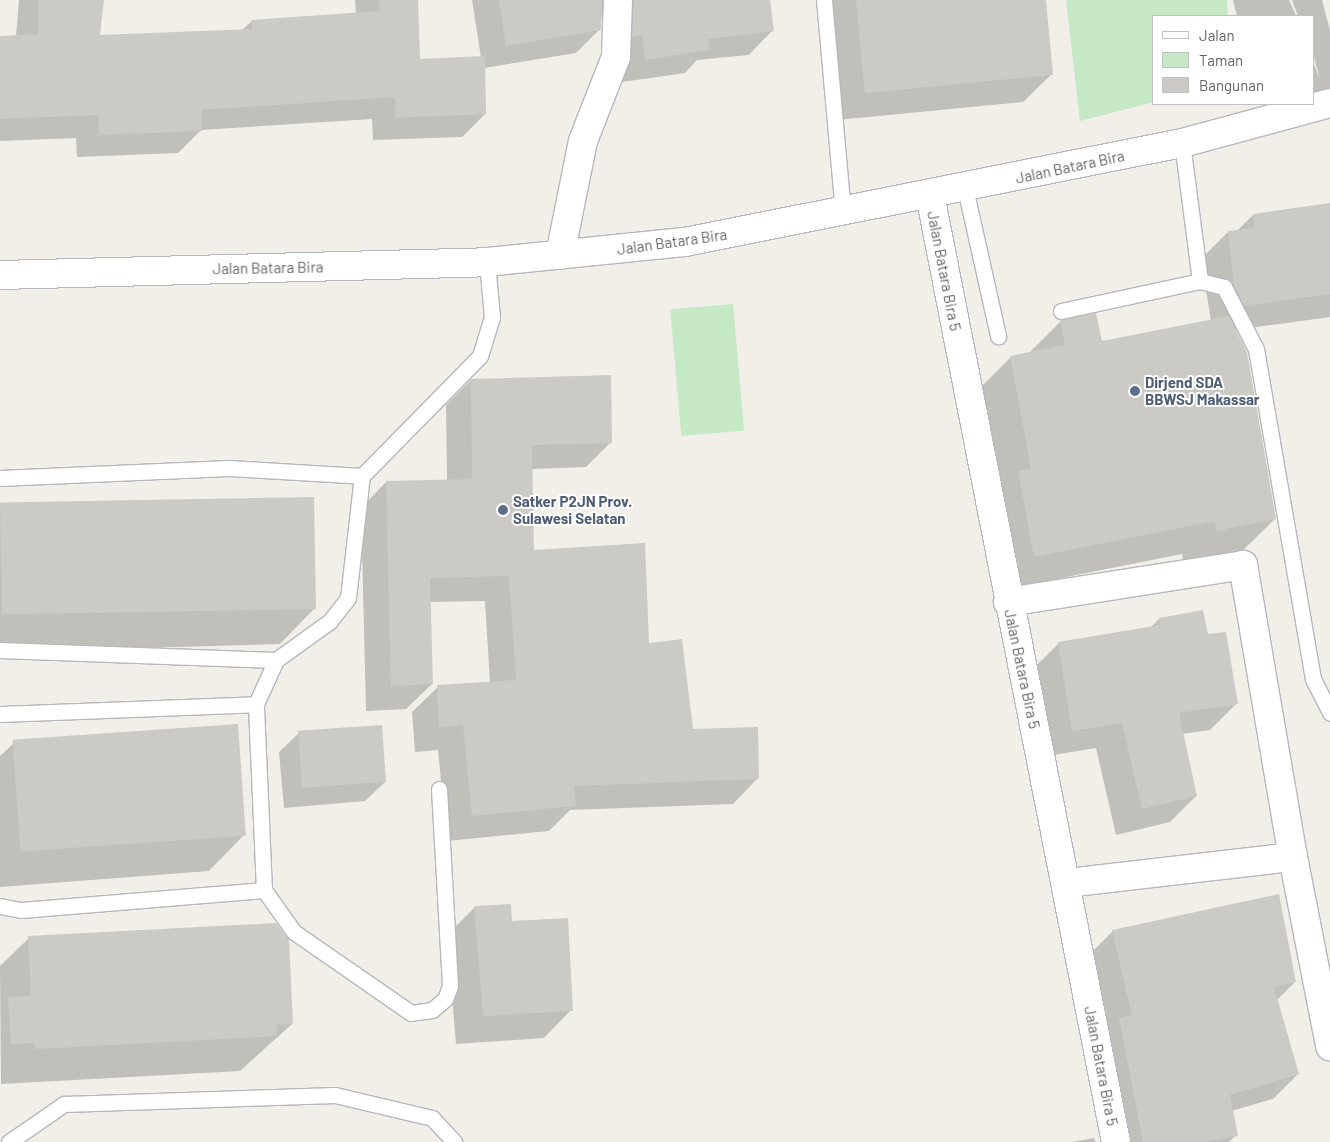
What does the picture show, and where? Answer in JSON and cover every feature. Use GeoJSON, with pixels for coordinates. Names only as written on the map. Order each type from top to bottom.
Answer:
{"type":"FeatureCollection","features":[{"type":"Feature","properties":{"kind":"street"},"geometry":{"type":"LineString","coordinates":[[560,255],[583,141],[616,56],[618,0]]}},
{"type":"Feature","properties":{"kind":"street","name":"Jalan Batara Bira"},"geometry":{"type":"LineString","coordinates":[[0,276],[487,262],[684,242],[843,214],[1182,143],[1330,103]]}},
{"type":"Feature","properties":{"kind":"street","name":"Jalan Batara Bira 5"},"geometry":{"type":"LineString","coordinates":[[930,195],[1008,602],[1067,883],[1116,1142]]}},
{"type":"Feature","properties":{"kind":"street"},"geometry":{"type":"LineString","coordinates":[[1008,602],[1243,565],[1293,856],[1330,1046]]}},
{"type":"Feature","properties":{"kind":"street"},"geometry":{"type":"LineString","coordinates":[[1067,883],[1293,856]]}},
{"type":"Feature","properties":{"kind":"lane"},"geometry":{"type":"LineString","coordinates":[[824,0],[843,214]]}},
{"type":"Feature","properties":{"kind":"lane"},"geometry":{"type":"LineString","coordinates":[[1182,143],[1200,281]]}},
{"type":"Feature","properties":{"kind":"lane"},"geometry":{"type":"LineString","coordinates":[[965,188],[998,336]]}},
{"type":"Feature","properties":{"kind":"lane"},"geometry":{"type":"LineString","coordinates":[[439,789],[450,986],[446,999],[432,1010],[411,1013],[386,998],[294,932],[264,890],[256,704],[276,660],[330,621],[348,598],[362,476],[480,356],[492,317],[487,262]]}},
{"type":"Feature","properties":{"kind":"lane"},"geometry":{"type":"LineString","coordinates":[[1061,311],[1200,281],[1224,287],[1256,349],[1313,679],[1330,713]]}},
{"type":"Feature","properties":{"kind":"lane"},"geometry":{"type":"LineString","coordinates":[[0,478],[229,468],[362,476]]}},
{"type":"Feature","properties":{"kind":"lane"},"geometry":{"type":"LineString","coordinates":[[0,650],[276,660]]}},
{"type":"Feature","properties":{"kind":"lane"},"geometry":{"type":"LineString","coordinates":[[0,714],[256,704]]}},
{"type":"Feature","properties":{"kind":"lane"},"geometry":{"type":"LineString","coordinates":[[0,906],[21,910],[264,890]]}},
{"type":"Feature","properties":{"kind":"lane"},"geometry":{"type":"LineString","coordinates":[[9,1142],[64,1104],[335,1095],[432,1118],[454,1142]]}},
{"type":"Feature","properties":{"kind":"green space"},"geometry":{"type":"Polygon","coordinates":[[[1066,0],[1227,0],[1228,15],[1152,15],[1152,103],[1080,121],[1066,0]]]}},
{"type":"Feature","properties":{"kind":"green space"},"geometry":{"type":"Polygon","coordinates":[[[733,304],[744,431],[681,436],[670,309],[733,304]]]}},
{"type":"Feature","properties":{"kind":"building"},"geometry":{"type":"Polygon","coordinates":[[[38,0],[104,0],[100,35],[252,29],[251,20],[379,11],[379,0],[418,0],[420,59],[485,56],[486,114],[395,118],[395,97],[202,110],[202,131],[99,135],[98,115],[0,119],[0,36],[38,34],[38,0]]]}},
{"type":"Feature","properties":{"kind":"building"},"geometry":{"type":"Polygon","coordinates":[[[499,0],[602,0],[601,30],[506,46],[499,0]]]}},
{"type":"Feature","properties":{"kind":"building"},"geometry":{"type":"Polygon","coordinates":[[[634,0],[770,0],[774,31],[708,39],[710,50],[645,60],[642,35],[632,37],[634,0]]]}},
{"type":"Feature","properties":{"kind":"building"},"geometry":{"type":"Polygon","coordinates":[[[856,0],[1046,0],[1053,75],[865,93],[856,0]]]}},
{"type":"Feature","properties":{"kind":"building"},"geometry":{"type":"Polygon","coordinates":[[[1330,203],[1330,294],[1244,306],[1234,285],[1228,231],[1255,228],[1253,214],[1330,203]]]}},
{"type":"Feature","properties":{"kind":"building","name":"Dirjend SDA BBWSJ Makassar"},"geometry":{"type":"Polygon","coordinates":[[[1096,313],[1102,341],[1229,316],[1247,352],[1276,519],[1216,531],[1215,521],[1034,557],[1018,471],[1031,469],[1010,356],[1065,345],[1060,320],[1096,313]]]}},
{"type":"Feature","properties":{"kind":"building"},"geometry":{"type":"Polygon","coordinates":[[[611,375],[612,443],[532,445],[534,550],[645,543],[649,643],[682,639],[693,729],[758,727],[759,779],[574,786],[576,806],[472,816],[463,725],[439,727],[437,685],[516,680],[509,576],[430,578],[433,684],[391,686],[386,481],[472,479],[471,379],[611,375]]]}},
{"type":"Feature","properties":{"kind":"building"},"geometry":{"type":"Polygon","coordinates":[[[314,497],[316,609],[2,614],[0,502],[314,497]]]}},
{"type":"Feature","properties":{"kind":"building"},"geometry":{"type":"Polygon","coordinates":[[[1203,610],[1208,634],[1226,632],[1238,704],[1179,713],[1197,796],[1142,809],[1122,723],[1072,731],[1058,642],[1160,625],[1159,618],[1203,610]]]}},
{"type":"Feature","properties":{"kind":"building"},"geometry":{"type":"Polygon","coordinates":[[[238,724],[246,836],[20,851],[13,740],[238,724]]]}},
{"type":"Feature","properties":{"kind":"building"},"geometry":{"type":"Polygon","coordinates":[[[382,725],[386,782],[302,788],[298,731],[382,725]]]}},
{"type":"Feature","properties":{"kind":"building"},"geometry":{"type":"Polygon","coordinates":[[[1279,894],[1296,982],[1274,987],[1299,1074],[1230,1095],[1238,1136],[1206,1142],[1143,1142],[1119,1018],[1132,1015],[1112,930],[1279,894]]]}},
{"type":"Feature","properties":{"kind":"building"},"geometry":{"type":"Polygon","coordinates":[[[511,904],[512,921],[568,918],[573,1011],[483,1016],[474,906],[511,904]]]}},
{"type":"Feature","properties":{"kind":"building"},"geometry":{"type":"Polygon","coordinates":[[[276,923],[289,940],[293,1024],[277,1025],[277,1036],[36,1049],[34,1043],[11,1044],[8,997],[31,996],[28,936],[276,923]]]}},
{"type":"Feature","properties":{"kind":"place","name":"Dirjend SDA BBWSJ Makassar"},"geometry":{"type":"Point","coordinates":[1135,391]}},
{"type":"Feature","properties":{"kind":"place","name":"Satker P2JN Prov. Sulawesi Selatan"},"geometry":{"type":"Point","coordinates":[503,510]}}]}
